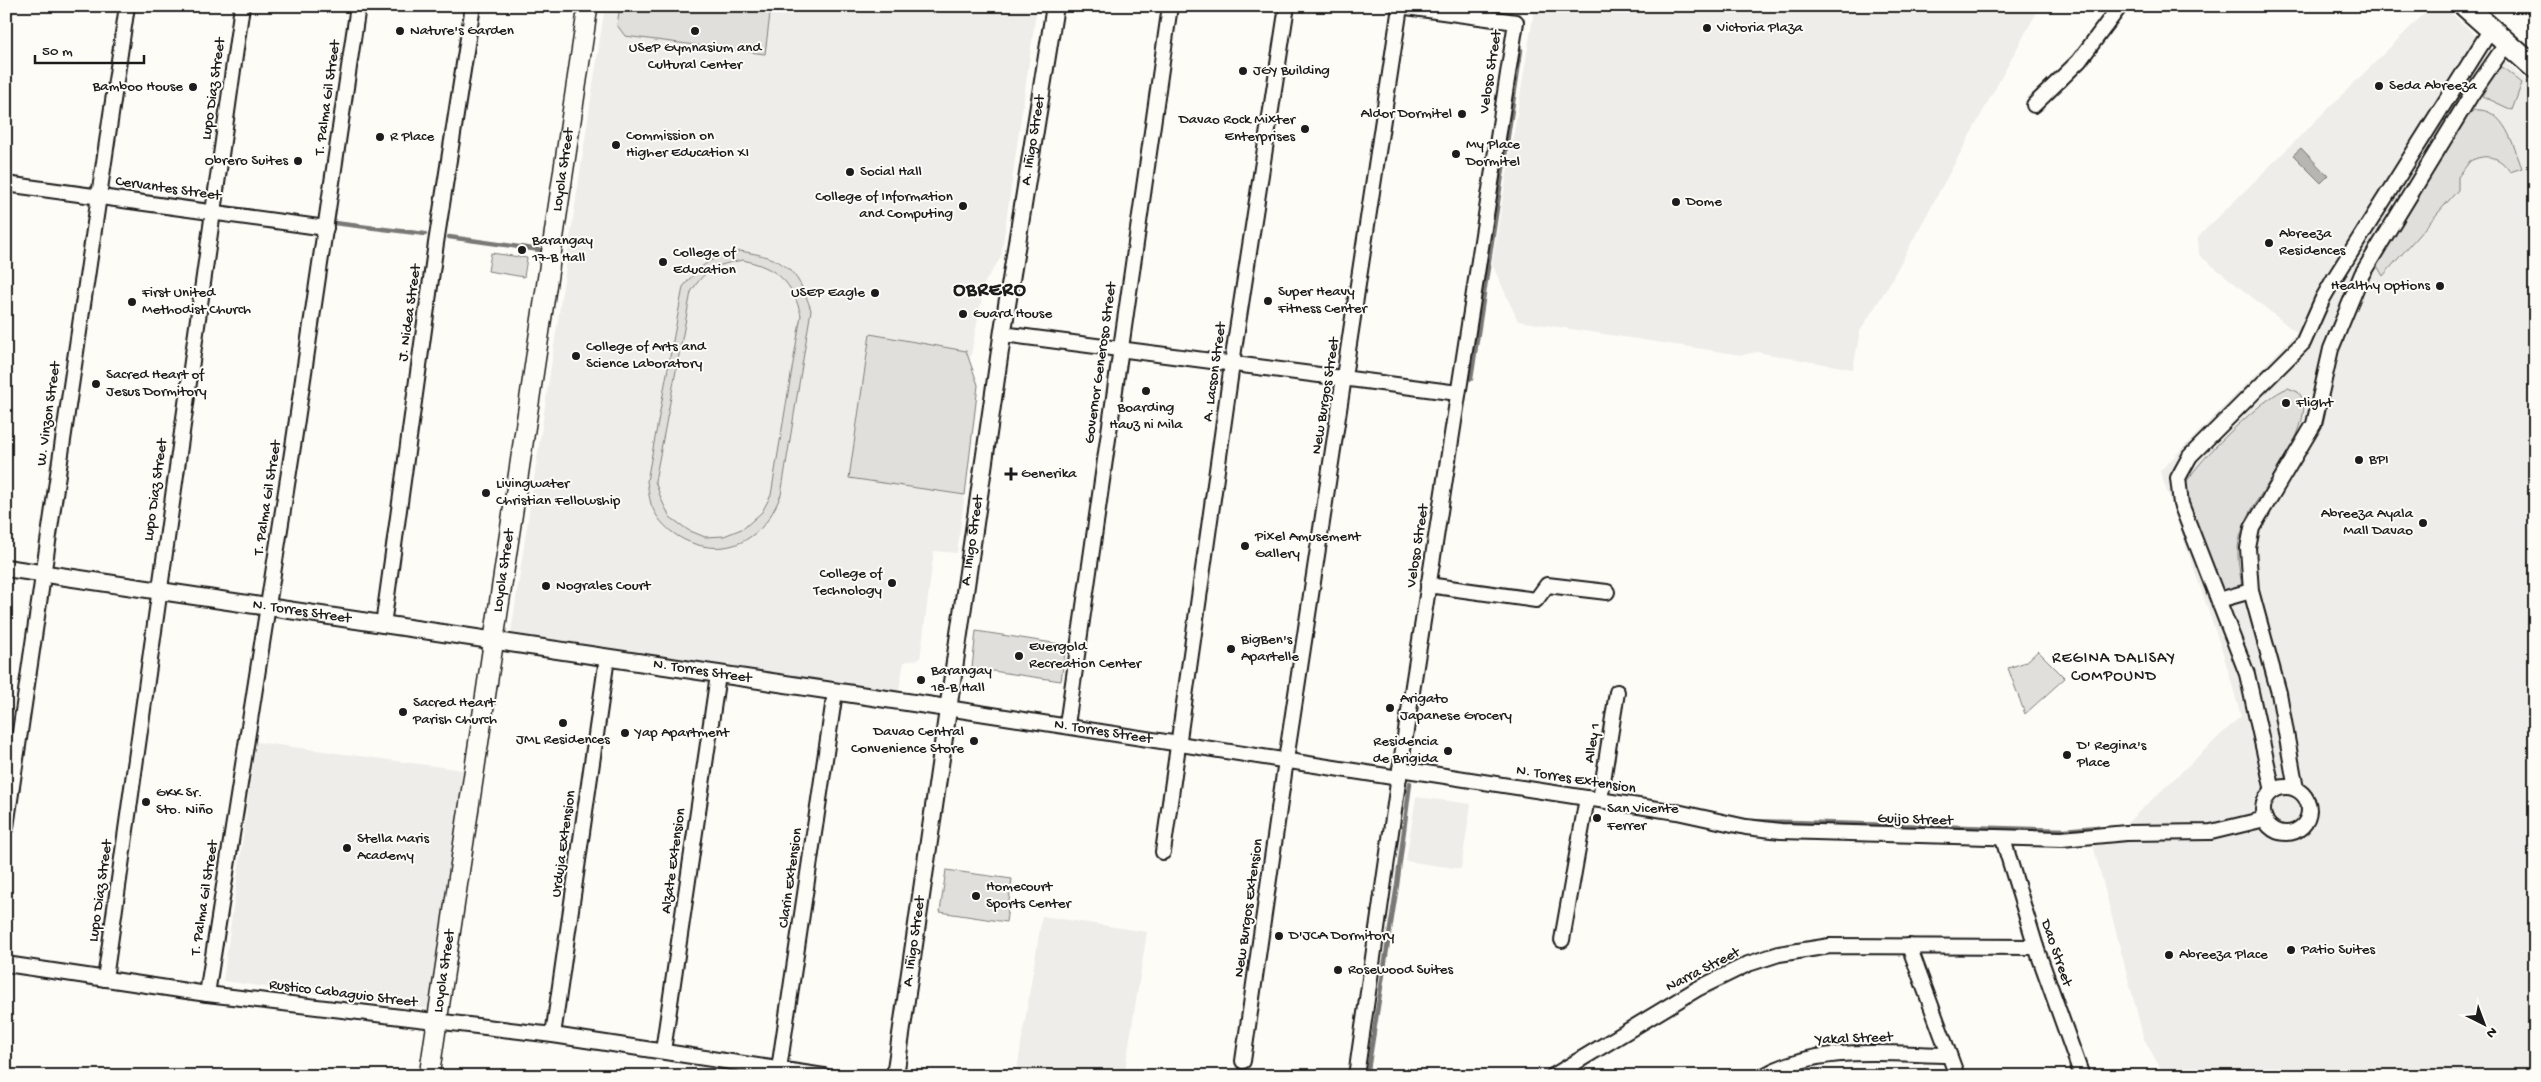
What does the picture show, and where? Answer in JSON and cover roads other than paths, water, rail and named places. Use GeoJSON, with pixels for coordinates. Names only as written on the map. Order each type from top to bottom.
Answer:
{"type":"FeatureCollection","features":[{"type":"Feature","properties":{"kind":"main road","name":"Loyola Street"},"geometry":{"type":"LineString","coordinates":[[429,1076],[588,6]]}},
{"type":"Feature","properties":{"kind":"main road"},"geometry":{"type":"LineString","coordinates":[[2465,6],[2535,68]]}},
{"type":"Feature","properties":{"kind":"street","name":"W. Vinzon Street"},"geometry":{"type":"LineString","coordinates":[[6,827],[127,6]]}},
{"type":"Feature","properties":{"kind":"street","name":"Lupo Diaz Street"},"geometry":{"type":"LineString","coordinates":[[105,979],[242,6]]}},
{"type":"Feature","properties":{"kind":"street","name":"T. Palma Gil Street"},"geometry":{"type":"LineString","coordinates":[[207,994],[326,228],[358,6]]}},
{"type":"Feature","properties":{"kind":"street","name":"J. Nidea Street"},"geometry":{"type":"LineString","coordinates":[[382,625],[436,243],[474,6]]}},
{"type":"Feature","properties":{"kind":"street","name":"A. Iñigo Street"},"geometry":{"type":"LineString","coordinates":[[895,1076],[947,708],[1003,334],[1055,6]]}},
{"type":"Feature","properties":{"kind":"street","name":"Governor Generoso Street"},"geometry":{"type":"LineString","coordinates":[[1067,725],[1170,6]]}},
{"type":"Feature","properties":{"kind":"street","name":"A. Lacson Street"},"geometry":{"type":"LineString","coordinates":[[1163,852],[1232,363],[1287,6]]}},
{"type":"Feature","properties":{"kind":"street","name":"Veloso Street"},"geometry":{"type":"LineString","coordinates":[[1356,1076],[1399,773],[1516,22],[1399,6]]}},
{"type":"Feature","properties":{"kind":"street","name":"New Burgos Street"},"geometry":{"type":"LineString","coordinates":[[1286,760],[1345,378],[1399,6]]}},
{"type":"Feature","properties":{"kind":"street"},"geometry":{"type":"LineString","coordinates":[[2034,105],[2079,61],[2120,6]]}},
{"type":"Feature","properties":{"kind":"street"},"geometry":{"type":"LineString","coordinates":[[2273,791],[2247,674],[2181,504],[2178,478],[2182,468],[2201,444],[2303,343],[2323,298],[2334,279],[2441,105],[2491,29]]}},
{"type":"Feature","properties":{"kind":"street"},"geometry":{"type":"LineString","coordinates":[[2296,789],[2280,788],[2273,791],[2264,804],[2265,819],[2275,830],[2282,833],[2290,833],[2302,827],[2308,816],[2309,804],[2306,798],[2296,789],[2281,702],[2251,591],[2248,548],[2252,528],[2314,424],[2331,349],[2355,291],[2385,234],[2471,95],[2506,44]]}},
{"type":"Feature","properties":{"kind":"street","name":"Cervantes Street"},"geometry":{"type":"LineString","coordinates":[[6,184],[326,228]]}},
{"type":"Feature","properties":{"kind":"street"},"geometry":{"type":"LineString","coordinates":[[1003,334],[1458,393]]}},
{"type":"Feature","properties":{"kind":"street","name":"N. Torres Street"},"geometry":{"type":"LineString","coordinates":[[6,568],[718,675],[1067,725],[1286,760],[1399,773]]}},
{"type":"Feature","properties":{"kind":"street"},"geometry":{"type":"LineString","coordinates":[[1428,585],[1536,600],[1547,585],[1607,592]]}},
{"type":"Feature","properties":{"kind":"street"},"geometry":{"type":"LineString","coordinates":[[2219,600],[2251,591]]}},
{"type":"Feature","properties":{"kind":"street","name":"Urduja Extension"},"geometry":{"type":"LineString","coordinates":[[553,1035],[607,658]]}},
{"type":"Feature","properties":{"kind":"street","name":"Alzate Extension"},"geometry":{"type":"LineString","coordinates":[[663,1051],[718,675]]}},
{"type":"Feature","properties":{"kind":"street","name":"Clarin Extension"},"geometry":{"type":"LineString","coordinates":[[779,1069],[835,692]]}},
{"type":"Feature","properties":{"kind":"street","name":"Alley 1"},"geometry":{"type":"LineString","coordinates":[[1562,940],[1617,692]]}},
{"type":"Feature","properties":{"kind":"street","name":"New Burgos Extension"},"geometry":{"type":"LineString","coordinates":[[1243,1061],[1286,760]]}},
{"type":"Feature","properties":{"kind":"street","name":"N. Torres Extension"},"geometry":{"type":"LineString","coordinates":[[1399,773],[1677,812],[1746,827]]}},
{"type":"Feature","properties":{"kind":"street","name":"Guijo Street"},"geometry":{"type":"LineString","coordinates":[[1746,827],[1781,831],[2003,839],[2083,838],[2126,833],[2211,832],[2265,819]]}},
{"type":"Feature","properties":{"kind":"street","name":"Dao Street"},"geometry":{"type":"LineString","coordinates":[[2003,839],[2036,948],[2082,1076]]}},
{"type":"Feature","properties":{"kind":"street"},"geometry":{"type":"LineString","coordinates":[[1909,946],[1957,1076]]}},
{"type":"Feature","properties":{"kind":"street","name":"Narra Street"},"geometry":{"type":"LineString","coordinates":[[1552,1076],[1697,989],[1748,964],[1779,954],[1813,948],[1909,946],[2036,948]]}},
{"type":"Feature","properties":{"kind":"street","name":"Rustico Cabaguio Street"},"geometry":{"type":"LineString","coordinates":[[6,964],[207,994],[553,1035],[824,1076]]}},
{"type":"Feature","properties":{"kind":"street","name":"Yakal Street"},"geometry":{"type":"LineString","coordinates":[[1763,1076],[1781,1066],[1806,1058],[1829,1054],[1949,1055]]}},
{"type":"Feature","properties":{"kind":"waterway"},"geometry":{"type":"LineString","coordinates":[[1471,379],[1521,50]]}},
{"type":"Feature","properties":{"kind":"waterway"},"geometry":{"type":"LineString","coordinates":[[334,223],[425,234]]}},
{"type":"Feature","properties":{"kind":"waterway"},"geometry":{"type":"LineString","coordinates":[[449,237],[540,250]]}},
{"type":"Feature","properties":{"kind":"waterway"},"geometry":{"type":"LineString","coordinates":[[1367,1076],[1397,885],[1410,783]]}},
{"type":"Feature","properties":{"kind":"waterway"},"geometry":{"type":"LineString","coordinates":[[1752,821],[2065,830],[2097,827]]}},
{"type":"Feature","properties":{"kind":"place","name":"Victoria Plaza"},"geometry":{"type":"Point","coordinates":[1707,28]}},
{"type":"Feature","properties":{"kind":"place","name":"Nature's Garden"},"geometry":{"type":"Point","coordinates":[400,31]}},
{"type":"Feature","properties":{"kind":"place","name":"USeP Gymnasium and Cultural Center"},"geometry":{"type":"Point","coordinates":[695,31]}},
{"type":"Feature","properties":{"kind":"place","name":"JGY Building"},"geometry":{"type":"Point","coordinates":[1243,71]}},
{"type":"Feature","properties":{"kind":"place","name":"Seda Abreeza"},"geometry":{"type":"Point","coordinates":[2379,86]}},
{"type":"Feature","properties":{"kind":"place","name":"Bamboo House"},"geometry":{"type":"Point","coordinates":[193,87]}},
{"type":"Feature","properties":{"kind":"place","name":"Aldor Dormitel"},"geometry":{"type":"Point","coordinates":[1462,114]}},
{"type":"Feature","properties":{"kind":"place","name":"Davao Rock Mixter Enterprises"},"geometry":{"type":"Point","coordinates":[1305,129]}},
{"type":"Feature","properties":{"kind":"place","name":"R Place"},"geometry":{"type":"Point","coordinates":[380,137]}},
{"type":"Feature","properties":{"kind":"place","name":"Commission on Higher Education XI"},"geometry":{"type":"Point","coordinates":[616,145]}},
{"type":"Feature","properties":{"kind":"place","name":"My Place Dormitel"},"geometry":{"type":"Point","coordinates":[1456,154]}},
{"type":"Feature","properties":{"kind":"place","name":"Obrero Suites"},"geometry":{"type":"Point","coordinates":[298,161]}},
{"type":"Feature","properties":{"kind":"place","name":"Social Hall"},"geometry":{"type":"Point","coordinates":[850,172]}},
{"type":"Feature","properties":{"kind":"place","name":"Dome"},"geometry":{"type":"Point","coordinates":[1676,202]}},
{"type":"Feature","properties":{"kind":"place","name":"College of Information and Computing"},"geometry":{"type":"Point","coordinates":[963,206]}},
{"type":"Feature","properties":{"kind":"place","name":"Abreeza Residences"},"geometry":{"type":"Point","coordinates":[2269,243]}},
{"type":"Feature","properties":{"kind":"place","name":"Barangay 17-B Hall"},"geometry":{"type":"Point","coordinates":[522,250]}},
{"type":"Feature","properties":{"kind":"place","name":"College of Education"},"geometry":{"type":"Point","coordinates":[663,262]}},
{"type":"Feature","properties":{"kind":"place","name":"Healthy Options"},"geometry":{"type":"Point","coordinates":[2440,286]}},
{"type":"Feature","properties":{"kind":"place","name":"USEP Eagle"},"geometry":{"type":"Point","coordinates":[875,293]}},
{"type":"Feature","properties":{"kind":"place","name":"Super Heavy Fitness Center"},"geometry":{"type":"Point","coordinates":[1268,301]}},
{"type":"Feature","properties":{"kind":"place","name":"First United Methodist Church"},"geometry":{"type":"Point","coordinates":[132,302]}},
{"type":"Feature","properties":{"kind":"place","name":"Guard House"},"geometry":{"type":"Point","coordinates":[963,314]}},
{"type":"Feature","properties":{"kind":"place","name":"College of Arts and Science Laboratory"},"geometry":{"type":"Point","coordinates":[576,356]}},
{"type":"Feature","properties":{"kind":"place","name":"Sacred Heart of Jesus Dormitory"},"geometry":{"type":"Point","coordinates":[96,384]}},
{"type":"Feature","properties":{"kind":"place","name":"Boarding Hauz ni Mila"},"geometry":{"type":"Point","coordinates":[1146,391]}},
{"type":"Feature","properties":{"kind":"place","name":"Flight"},"geometry":{"type":"Point","coordinates":[2286,403]}},
{"type":"Feature","properties":{"kind":"place","name":"BPI"},"geometry":{"type":"Point","coordinates":[2359,460]}},
{"type":"Feature","properties":{"kind":"place","name":"Generika"},"geometry":{"type":"Point","coordinates":[1011,474]}},
{"type":"Feature","properties":{"kind":"place","name":"Livingwater Christian Fellowship"},"geometry":{"type":"Point","coordinates":[486,493]}},
{"type":"Feature","properties":{"kind":"place","name":"Abreeza Ayala Mall Davao"},"geometry":{"type":"Point","coordinates":[2423,523]}},
{"type":"Feature","properties":{"kind":"place","name":"Pixel Amusement Gallery"},"geometry":{"type":"Point","coordinates":[1245,546]}},
{"type":"Feature","properties":{"kind":"place","name":"College of Technology"},"geometry":{"type":"Point","coordinates":[892,583]}},
{"type":"Feature","properties":{"kind":"place","name":"Nograles Court"},"geometry":{"type":"Point","coordinates":[546,586]}},
{"type":"Feature","properties":{"kind":"place","name":"BigBen's Apartelle"},"geometry":{"type":"Point","coordinates":[1231,649]}},
{"type":"Feature","properties":{"kind":"place","name":"Evergold Recreation Center"},"geometry":{"type":"Point","coordinates":[1019,656]}},
{"type":"Feature","properties":{"kind":"place","name":"Barangay 18-B Hall"},"geometry":{"type":"Point","coordinates":[921,680]}},
{"type":"Feature","properties":{"kind":"place","name":"Arigato Japanese Grocery"},"geometry":{"type":"Point","coordinates":[1390,708]}},
{"type":"Feature","properties":{"kind":"place","name":"Sacred Heart Parish Church"},"geometry":{"type":"Point","coordinates":[403,712]}},
{"type":"Feature","properties":{"kind":"place","name":"JML Residences"},"geometry":{"type":"Point","coordinates":[563,723]}},
{"type":"Feature","properties":{"kind":"place","name":"Yap Apartment"},"geometry":{"type":"Point","coordinates":[625,733]}},
{"type":"Feature","properties":{"kind":"place","name":"Davao Central Convenience Store"},"geometry":{"type":"Point","coordinates":[974,741]}},
{"type":"Feature","properties":{"kind":"place","name":"Residencia de Brigida"},"geometry":{"type":"Point","coordinates":[1448,751]}},
{"type":"Feature","properties":{"kind":"place","name":"D' Regina's Place"},"geometry":{"type":"Point","coordinates":[2067,755]}},
{"type":"Feature","properties":{"kind":"place","name":"GKK Sr. Sto. Niño"},"geometry":{"type":"Point","coordinates":[146,802]}},
{"type":"Feature","properties":{"kind":"place","name":"San Vicente Ferrer"},"geometry":{"type":"Point","coordinates":[1597,818]}},
{"type":"Feature","properties":{"kind":"place","name":"Stella Maris Academy"},"geometry":{"type":"Point","coordinates":[347,848]}},
{"type":"Feature","properties":{"kind":"place","name":"Homecourt Sports Center"},"geometry":{"type":"Point","coordinates":[976,896]}},
{"type":"Feature","properties":{"kind":"place","name":"D'JCA Dormitory"},"geometry":{"type":"Point","coordinates":[1279,936]}},
{"type":"Feature","properties":{"kind":"place","name":"Patio Suites"},"geometry":{"type":"Point","coordinates":[2291,950]}},
{"type":"Feature","properties":{"kind":"place","name":"Abreeza Place"},"geometry":{"type":"Point","coordinates":[2169,955]}},
{"type":"Feature","properties":{"kind":"place","name":"Rosewood Suites"},"geometry":{"type":"Point","coordinates":[1338,970]}},
{"type":"Feature","properties":{"kind":"district","name":"OBRERO"},"geometry":{"type":"Point","coordinates":[990,291]}},
{"type":"Feature","properties":{"kind":"district","name":"REGINA DALISAY COMPOUND"},"geometry":{"type":"Point","coordinates":[2114,668]}}]}
